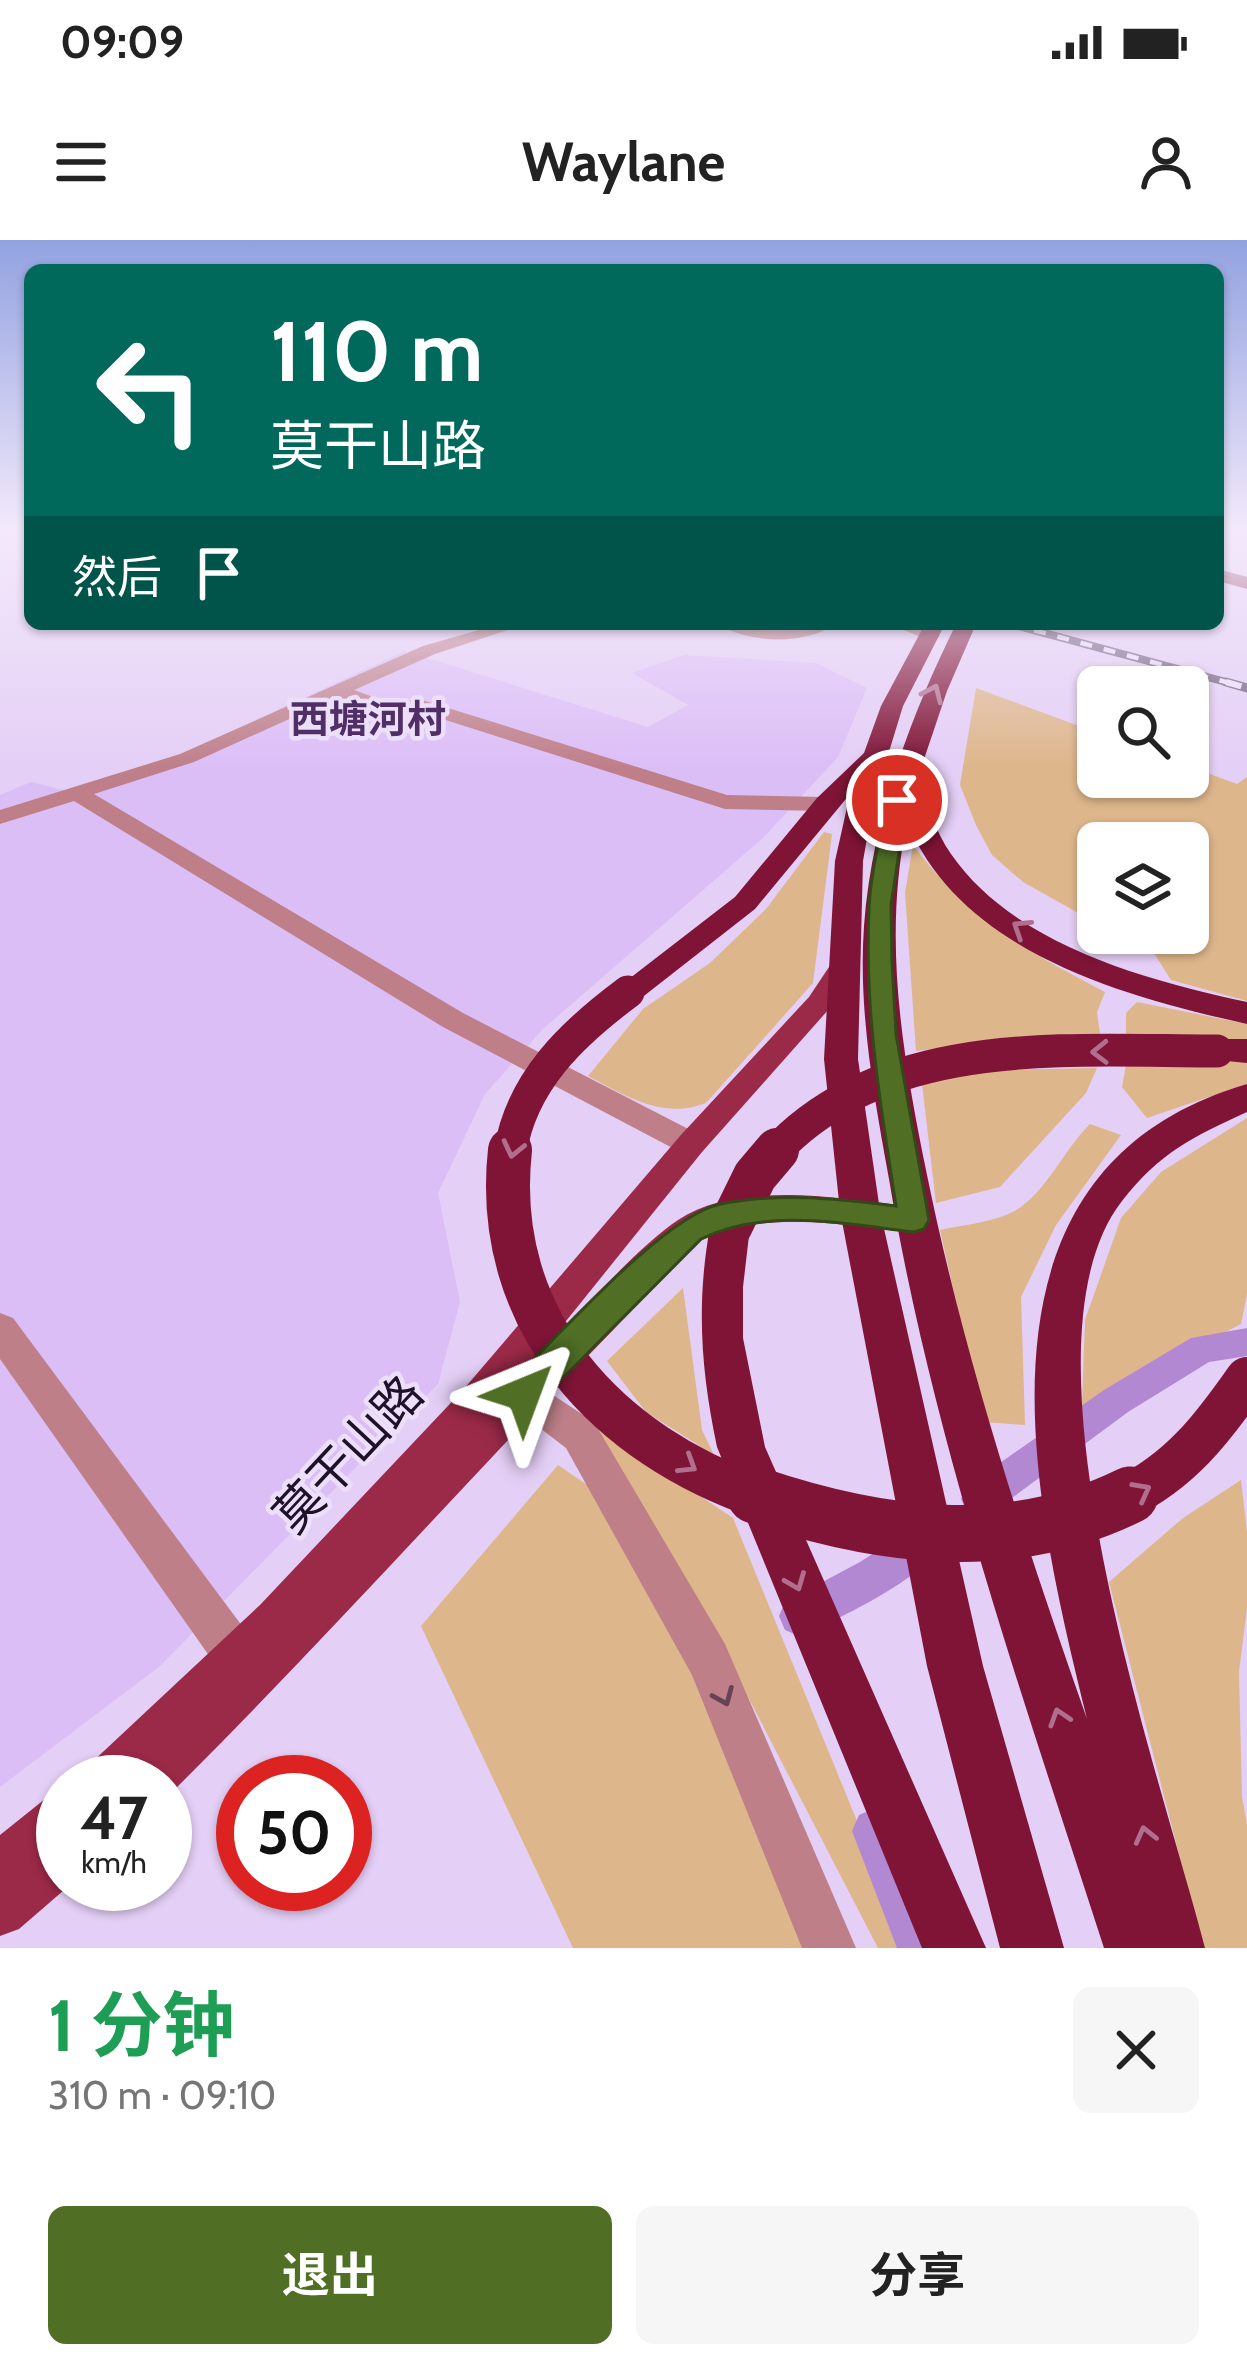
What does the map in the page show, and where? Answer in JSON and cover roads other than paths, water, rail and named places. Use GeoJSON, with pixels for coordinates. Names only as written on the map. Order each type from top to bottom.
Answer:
{"type":"FeatureCollection","features":[{"type":"Feature","properties":{"kind":"highway"},"geometry":{"type":"LineString","coordinates":[[933,630],[892,706],[874,757],[849,861],[842,1059],[860,1211],[955,1666],[1032,1948]]}},
{"type":"Feature","properties":{"kind":"highway"},"geometry":{"type":"LineString","coordinates":[[963,630],[926,710],[904,774],[880,905],[883,1034],[914,1220],[968,1436],[1136,1948]]}},
{"type":"Feature","properties":{"kind":"highway"},"geometry":{"type":"LineString","coordinates":[[874,757],[826,804],[745,903],[560,1049],[528,1101],[510,1160],[509,1245],[524,1295],[550,1341],[616,1418],[700,1474],[805,1516],[892,1533],[1027,1532],[1099,1514],[1166,1478],[1224,1422],[1247,1379]]}},
{"type":"Feature","properties":{"kind":"highway"},"geometry":{"type":"LineString","coordinates":[[904,774],[919,822],[946,867],[988,908],[1053,949],[1103,971],[1247,1013]]}},
{"type":"Feature","properties":{"kind":"highway"},"geometry":{"type":"LineString","coordinates":[[954,1948],[741,1447],[722,1366],[718,1292],[730,1227],[758,1169],[790,1135],[823,1109],[876,1081],[976,1058],[1232,1051]]}},
{"type":"Feature","properties":{"kind":"highway"},"geometry":{"type":"LineString","coordinates":[[1173,1948],[1081,1583],[1059,1468],[1054,1364],[1063,1300],[1084,1232],[1130,1162],[1175,1127],[1247,1097]]}},
{"type":"Feature","properties":{"kind":"main road","name":"莫干山路"},"geometry":{"type":"LineString","coordinates":[[135,1755],[238,1658],[477,1402],[691,1144],[819,1003],[842,967]]}},
{"type":"Feature","properties":{"kind":"main road"},"geometry":{"type":"LineString","coordinates":[[176,1755],[276,1658],[524,1394],[690,1231],[721,1216],[806,1207],[914,1220]]}},
{"type":"Feature","properties":{"kind":"main road"},"geometry":{"type":"LineString","coordinates":[[0,1868],[36,1839]]}},
{"type":"Feature","properties":{"kind":"main road"},"geometry":{"type":"LineString","coordinates":[[0,1910],[36,1880]]}},
{"type":"Feature","properties":{"kind":"street"},"geometry":{"type":"LineString","coordinates":[[0,817],[187,758],[429,650],[497,630]]}},
{"type":"Feature","properties":{"kind":"street"},"geometry":{"type":"LineString","coordinates":[[750,630],[777,637],[804,630]]}},
{"type":"Feature","properties":{"kind":"street"},"geometry":{"type":"LineString","coordinates":[[338,691],[386,708],[412,704],[725,802],[826,804]]}},
{"type":"Feature","properties":{"kind":"street"},"geometry":{"type":"LineString","coordinates":[[76,794],[453,1020],[691,1144]]}},
{"type":"Feature","properties":{"kind":"street"},"geometry":{"type":"LineString","coordinates":[[0,1329],[238,1658]]}},
{"type":"Feature","properties":{"kind":"street"},"geometry":{"type":"LineString","coordinates":[[524,1394],[580,1435],[709,1660],[830,1948]]}},
{"type":"Feature","properties":{"kind":"waterway"},"geometry":{"type":"LineString","coordinates":[[980,1499],[1116,1401],[1203,1348],[1247,1342]]}},
{"type":"Feature","properties":{"kind":"waterway"},"geometry":{"type":"LineString","coordinates":[[799,1616],[874,1576],[930,1536]]}},
{"type":"Feature","properties":{"kind":"waterway"},"geometry":{"type":"LineString","coordinates":[[875,1831],[921,1948]]}},
{"type":"Feature","properties":{"kind":"railway"},"geometry":{"type":"LineString","coordinates":[[1033,630],[1228,683]]}},
{"type":"Feature","properties":{"kind":"railway"},"geometry":{"type":"LineString","coordinates":[[1228,683],[1237,685]]}},
{"type":"Feature","properties":{"kind":"railway"},"geometry":{"type":"LineString","coordinates":[[1228,683],[1247,688]]}},
{"type":"Feature","properties":{"kind":"district","name":"西塘河村"},"geometry":{"type":"Point","coordinates":[368,719]}}]}
